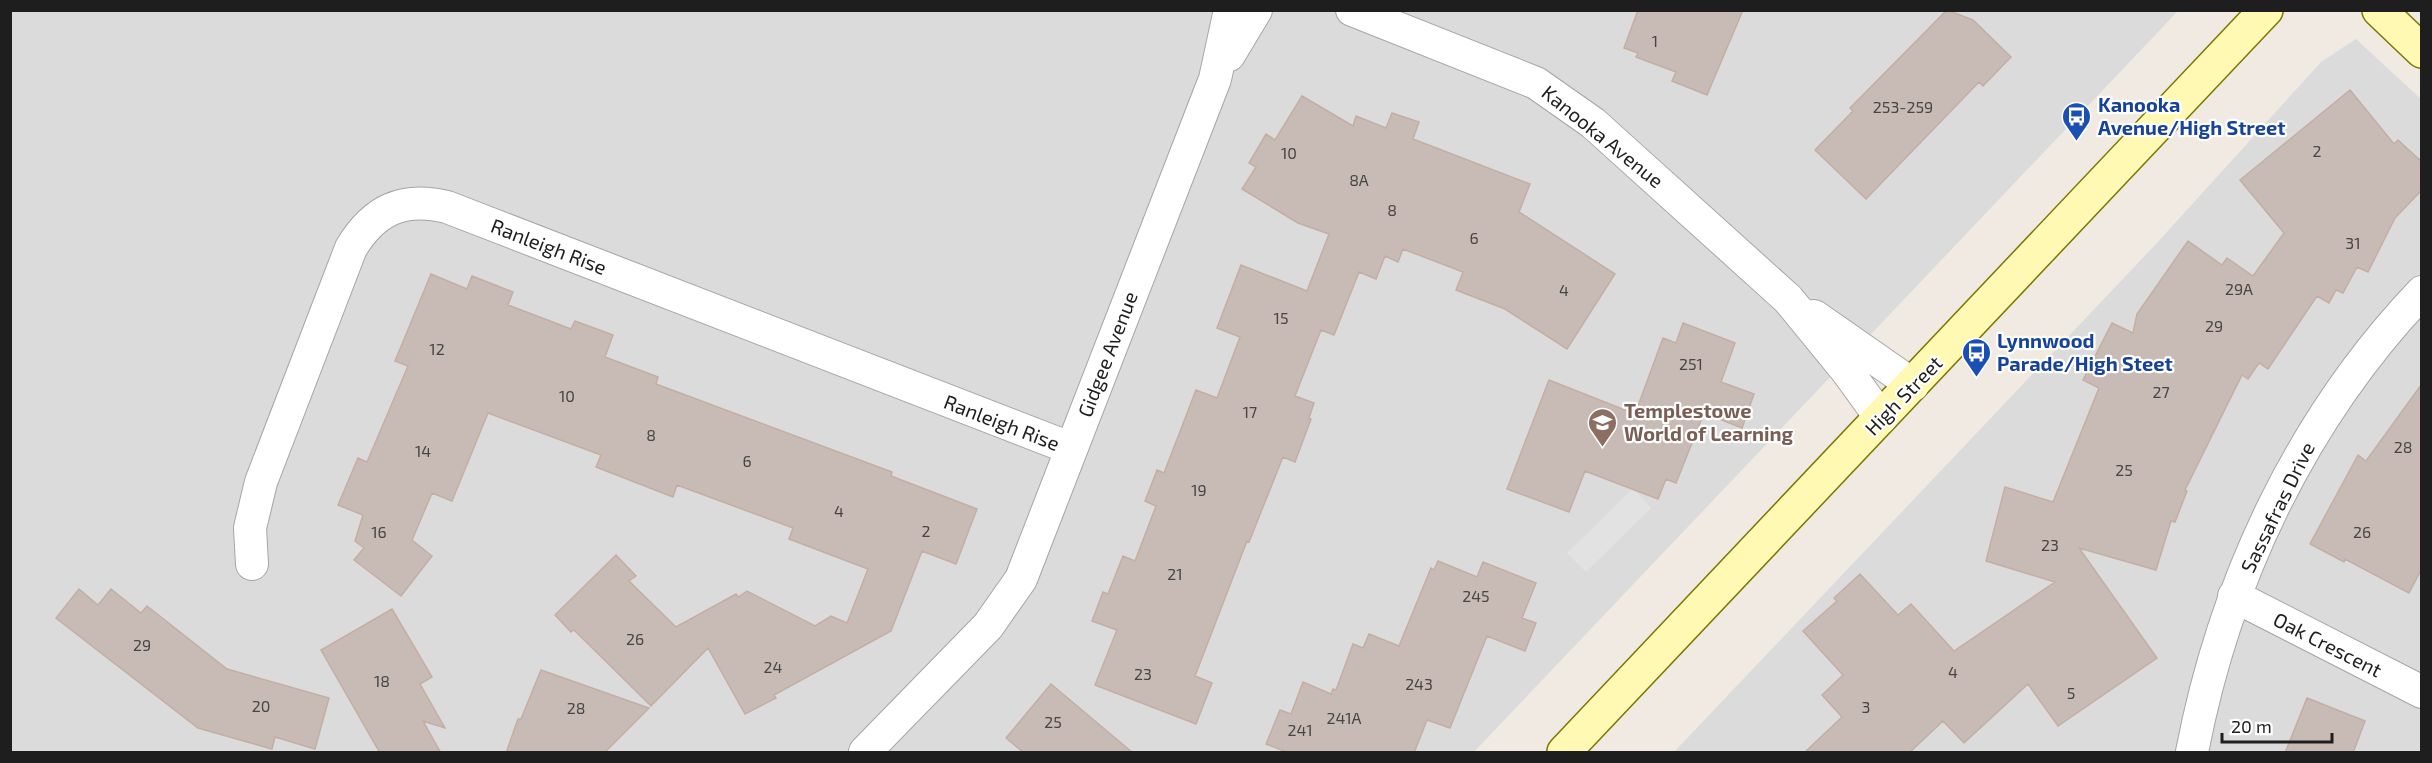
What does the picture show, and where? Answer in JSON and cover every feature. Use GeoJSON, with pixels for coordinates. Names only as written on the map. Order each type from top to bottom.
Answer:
{"type":"FeatureCollection","features":[{"type":"Feature","properties":{"kind":"main road","name":"High Street"},"geometry":{"type":"LineString","coordinates":[[1564,753],[2266,10]]}},
{"type":"Feature","properties":{"kind":"main road"},"geometry":{"type":"LineString","coordinates":[[2379,10],[2421,51]]}},
{"type":"Feature","properties":{"kind":"street","name":"Gidgee Avenue"},"geometry":{"type":"LineString","coordinates":[[866,753],[988,626],[1015,591],[1215,79],[1230,10]]}},
{"type":"Feature","properties":{"kind":"street","name":"Gidgee Avenue"},"geometry":{"type":"LineString","coordinates":[[1215,79],[1256,10]]}},
{"type":"Feature","properties":{"kind":"street","name":"Kanooka Avenue"},"geometry":{"type":"LineString","coordinates":[[1358,12],[1551,91],[1602,130],[1788,299],[1912,385]]}},
{"type":"Feature","properties":{"kind":"street","name":"Ranleigh Rise"},"geometry":{"type":"LineString","coordinates":[[252,564],[250,528],[261,482],[351,248],[370,221],[397,207],[413,202],[447,207],[1070,448]]}},
{"type":"Feature","properties":{"kind":"street","name":"Sassafras Drive"},"geometry":{"type":"LineString","coordinates":[[2192,753],[2201,706],[2234,596],[2265,523],[2306,444],[2354,372],[2421,292]]}},
{"type":"Feature","properties":{"kind":"street","name":"Kanooka Avenue"},"geometry":{"type":"LineString","coordinates":[[1788,299],[1881,418]]}},
{"type":"Feature","properties":{"kind":"street","name":"Oak Crescent"},"geometry":{"type":"LineString","coordinates":[[2234,596],[2421,692]]}},
{"type":"Feature","properties":{"kind":"shaded area"},"geometry":{"type":"Polygon","coordinates":[[[10,11],[2178,11],[1474,752],[11,752],[10,11]]]}},
{"type":"Feature","properties":{"kind":"shaded area"},"geometry":{"type":"Polygon","coordinates":[[[2356,39],[2421,99],[2421,752],[1674,752],[2156,244],[2321,62],[2356,39]]]}},
{"type":"Feature","properties":{"kind":"shaded area"},"geometry":{"type":"Polygon","coordinates":[[[1633,488],[1651,508],[1586,572],[1567,553],[1633,488]]]}},
{"type":"Feature","properties":{"kind":"building"},"geometry":{"type":"Polygon","coordinates":[[[1638,10],[1743,10],[1707,95],[1672,81],[1676,72],[1636,57],[1638,53],[1624,48],[1638,10]]]}},
{"type":"Feature","properties":{"kind":"building"},"geometry":{"type":"Polygon","coordinates":[[[1947,10],[1973,20],[2011,57],[1983,86],[1979,82],[1866,199],[1815,150],[1853,111],[1850,108],[1947,10]]]}},
{"type":"Feature","properties":{"kind":"building"},"geometry":{"type":"Polygon","coordinates":[[[2350,90],[2394,144],[2398,140],[2421,161],[2421,191],[2395,218],[2368,272],[2357,267],[2343,293],[2336,290],[2329,303],[2317,296],[2268,369],[2259,363],[2248,379],[2242,375],[2185,490],[2187,491],[2175,522],[2171,521],[2156,570],[2079,548],[2157,658],[2058,726],[2028,684],[1964,743],[1943,721],[1909,753],[1804,753],[1842,717],[1822,695],[1843,675],[1803,631],[1837,601],[1834,598],[1860,574],[1898,615],[1911,604],[1954,651],[2055,582],[1986,561],[2005,487],[2053,502],[2099,388],[2083,380],[2112,323],[2133,333],[2137,314],[2188,241],[2222,265],[2227,258],[2253,276],[2284,233],[2240,180],[2350,90]]]}},
{"type":"Feature","properties":{"kind":"building"},"geometry":{"type":"Polygon","coordinates":[[[1302,96],[1353,126],[1356,116],[1386,128],[1392,113],[1419,122],[1413,139],[1530,184],[1519,212],[1615,274],[1567,349],[1505,309],[1456,290],[1463,272],[1403,249],[1398,262],[1385,256],[1376,279],[1359,272],[1334,335],[1321,330],[1295,396],[1314,403],[1309,418],[1311,419],[1295,462],[1283,457],[1249,542],[1247,541],[1195,676],[1212,683],[1196,724],[1095,685],[1117,630],[1092,621],[1103,592],[1108,594],[1123,556],[1135,561],[1156,506],[1145,501],[1157,470],[1164,473],[1196,390],[1217,398],[1240,337],[1217,328],[1241,265],[1307,291],[1329,234],[1298,223],[1242,189],[1256,167],[1249,163],[1266,134],[1275,140],[1302,96]]]}},
{"type":"Feature","properties":{"kind":"building"},"geometry":{"type":"Polygon","coordinates":[[[431,274],[467,289],[472,276],[513,292],[508,305],[571,329],[575,321],[613,335],[605,357],[658,377],[656,384],[892,472],[891,476],[977,509],[956,564],[922,551],[891,631],[774,695],[776,698],[745,714],[708,648],[651,706],[574,630],[571,632],[555,615],[616,555],[636,576],[629,581],[676,627],[736,594],[738,597],[747,591],[815,626],[831,616],[847,623],[868,569],[789,539],[793,528],[677,485],[673,497],[596,467],[601,455],[488,413],[452,501],[432,493],[412,540],[432,556],[401,596],[354,560],[364,548],[355,541],[363,515],[338,505],[358,458],[367,462],[408,366],[395,361],[431,274]]]}},
{"type":"Feature","properties":{"kind":"building","name":"Templestowe World of Learning"},"geometry":{"type":"Polygon","coordinates":[[[1683,323],[1735,343],[1721,382],[1754,394],[1742,428],[1704,413],[1676,483],[1666,479],[1658,499],[1585,471],[1569,512],[1507,489],[1549,380],[1635,414],[1663,338],[1676,343],[1683,323]]]}},
{"type":"Feature","properties":{"kind":"building"},"geometry":{"type":"Polygon","coordinates":[[[2421,385],[2421,570],[2409,593],[2345,559],[2344,562],[2310,544],[2358,455],[2366,461],[2421,385]]]}},
{"type":"Feature","properties":{"kind":"building"},"geometry":{"type":"Polygon","coordinates":[[[1438,561],[1477,577],[1483,562],[1536,583],[1522,618],[1536,623],[1525,651],[1487,636],[1450,728],[1427,720],[1414,753],[1289,753],[1266,744],[1280,710],[1291,714],[1303,682],[1331,694],[1333,689],[1336,690],[1353,644],[1363,648],[1369,634],[1399,646],[1431,568],[1434,570],[1438,561]]]}},
{"type":"Feature","properties":{"kind":"building"},"geometry":{"type":"Polygon","coordinates":[[[79,589],[98,605],[111,589],[141,613],[147,606],[227,669],[329,698],[315,749],[275,737],[272,749],[198,728],[56,618],[79,589]]]}},
{"type":"Feature","properties":{"kind":"building"},"geometry":{"type":"Polygon","coordinates":[[[392,609],[432,677],[420,684],[445,728],[423,721],[441,753],[380,753],[321,650],[392,609]]]}},
{"type":"Feature","properties":{"kind":"building"},"geometry":{"type":"Polygon","coordinates":[[[541,670],[649,708],[604,753],[506,753],[518,719],[521,719],[541,670]]]}},
{"type":"Feature","properties":{"kind":"building"},"geometry":{"type":"Polygon","coordinates":[[[1051,684],[1133,753],[1024,753],[1006,738],[1051,684]]]}},
{"type":"Feature","properties":{"kind":"building"},"geometry":{"type":"Polygon","coordinates":[[[2307,698],[2365,721],[2353,753],[2285,753],[2307,698]]]}},
{"type":"Feature","properties":{"kind":"place","name":"Kanooka Avenue/High Street"},"geometry":{"type":"Point","coordinates":[2077,142]}},
{"type":"Feature","properties":{"kind":"place","name":"Lynnwood Parade/High Steet"},"geometry":{"type":"Point","coordinates":[1976,378]}},
{"type":"Feature","properties":{"kind":"place","name":"Templestowe World of Learning"},"geometry":{"type":"Point","coordinates":[1603,448]}}]}
